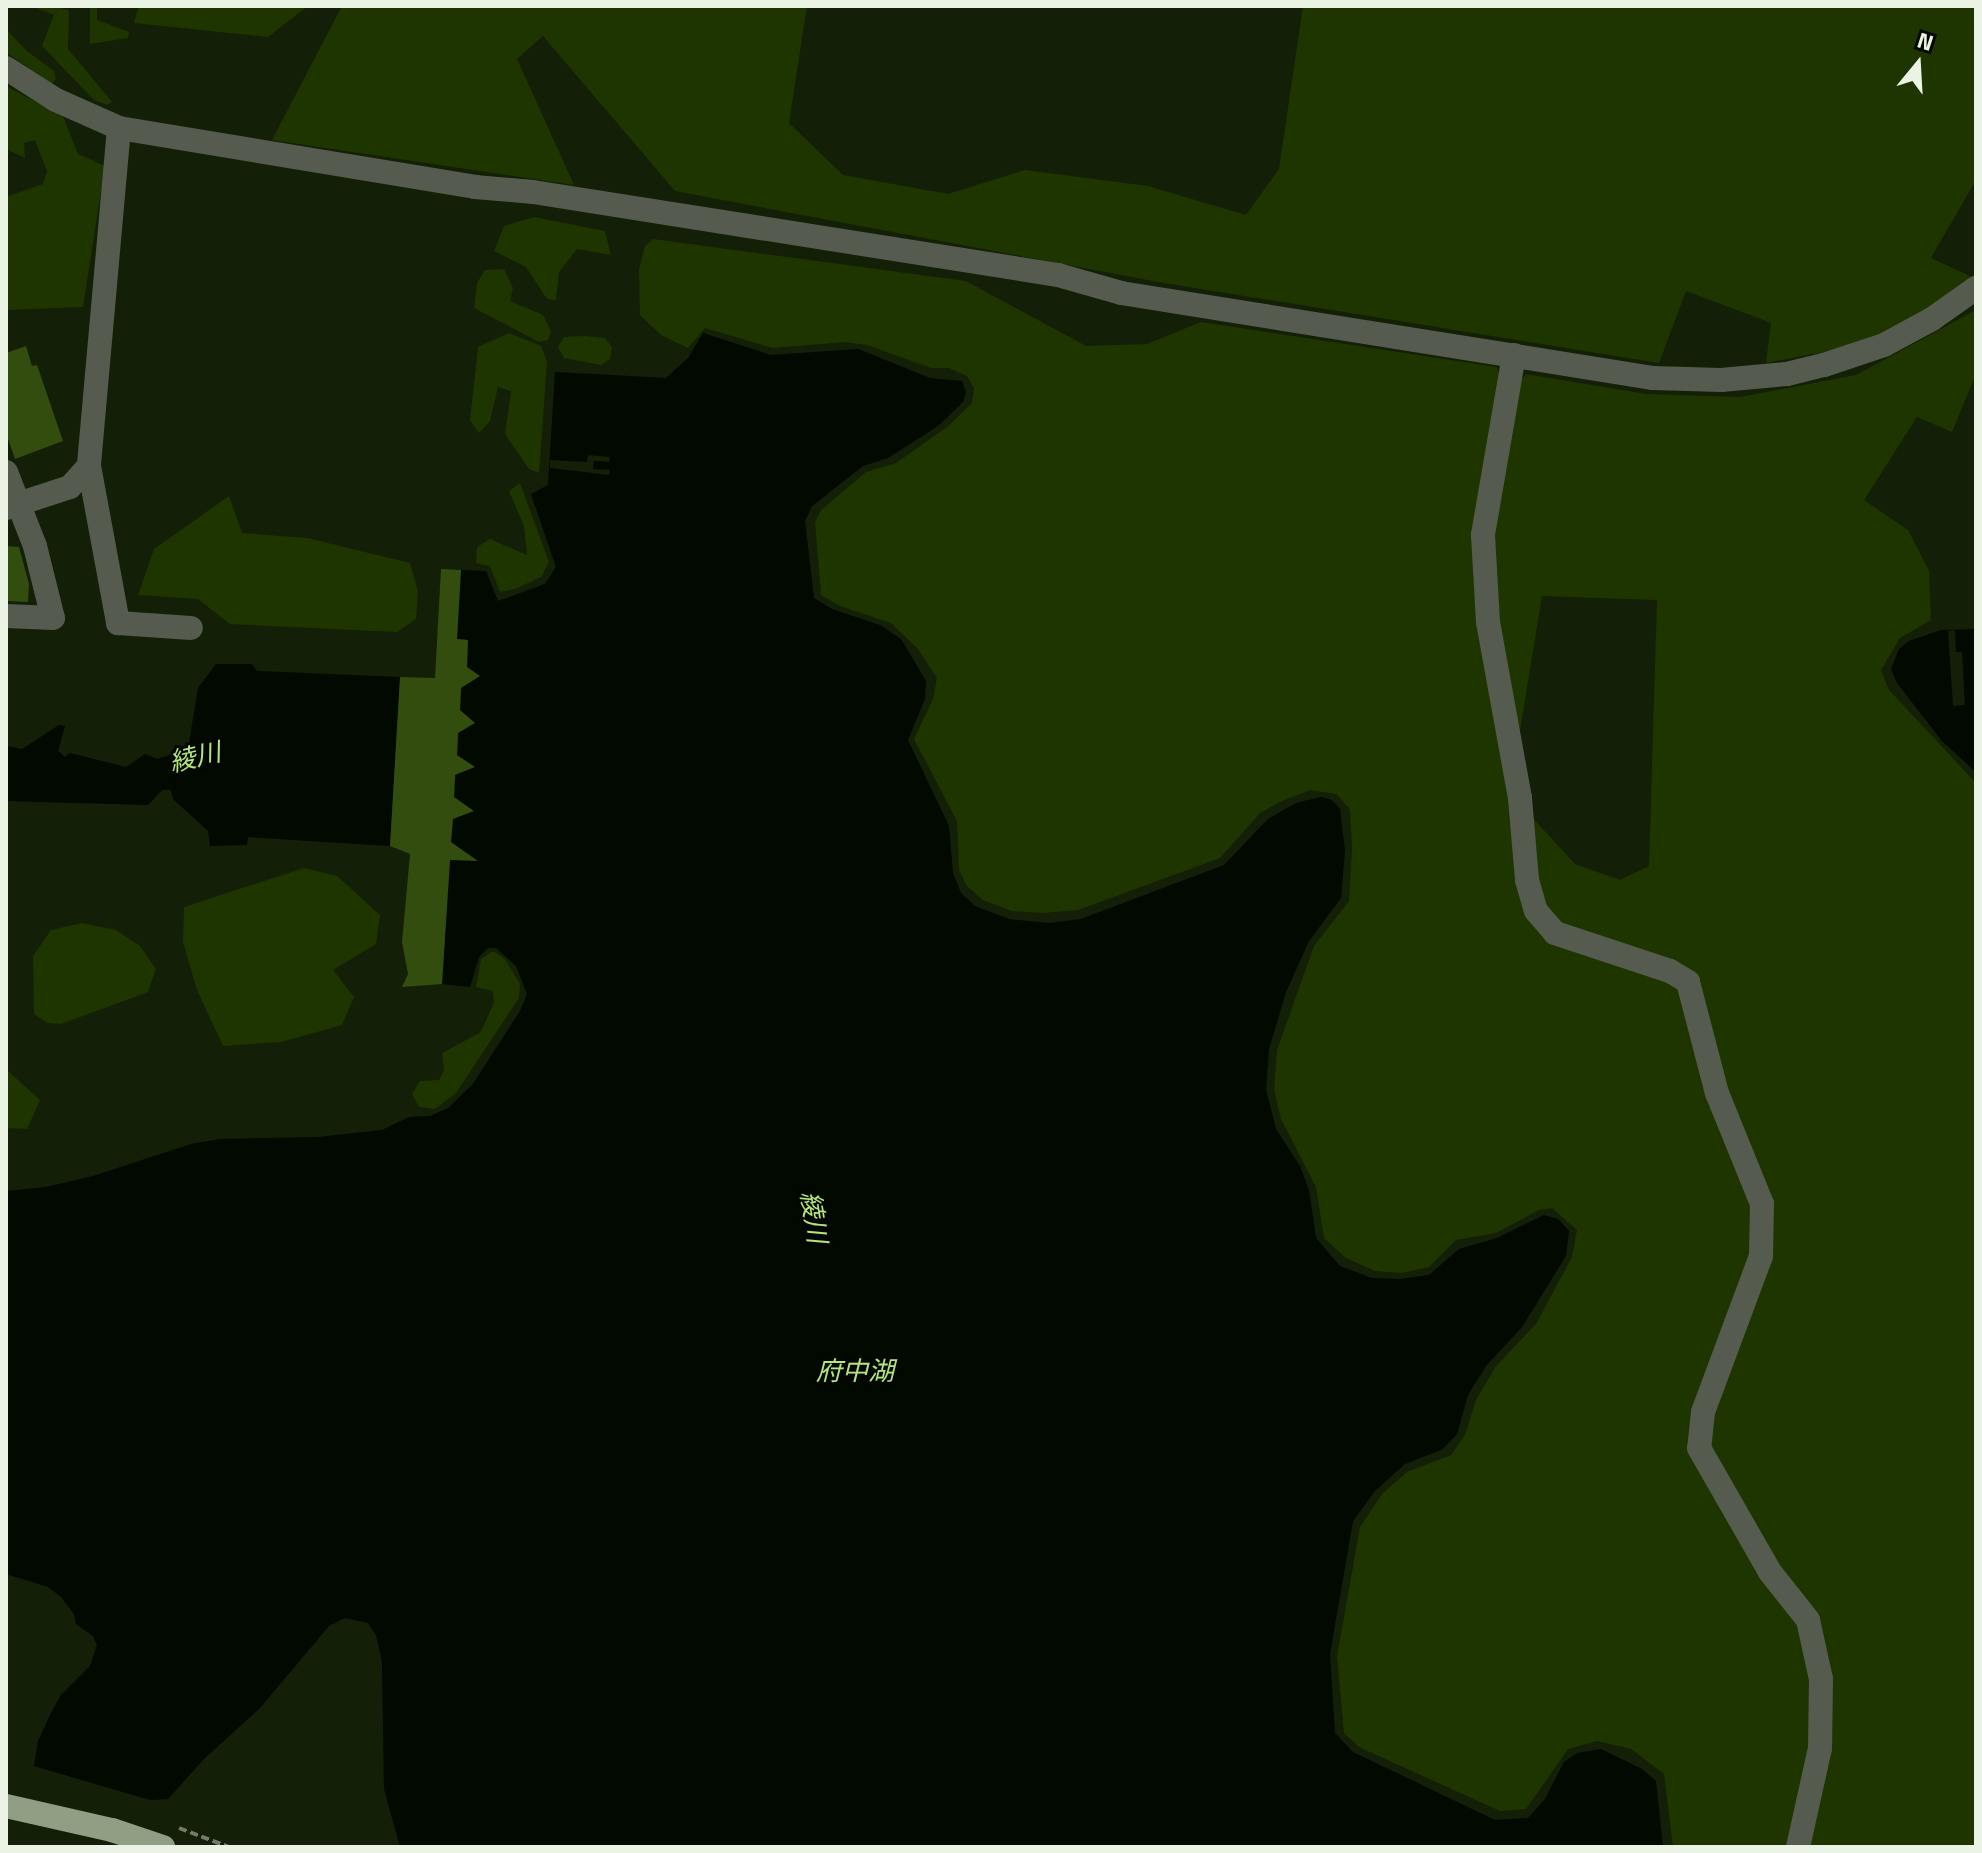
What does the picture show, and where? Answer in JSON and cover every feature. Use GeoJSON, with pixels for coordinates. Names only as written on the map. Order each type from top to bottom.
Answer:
{"type":"FeatureCollection","features":[{"type":"Feature","properties":{"kind":"main road"},"geometry":{"type":"LineString","coordinates":[[6,1806],[112,1830],[163,1847]]}},
{"type":"Feature","properties":{"kind":"street"},"geometry":{"type":"LineString","coordinates":[[6,68],[56,100],[119,128],[475,187],[533,192],[1058,275],[1121,293],[1653,378],[1721,380],[1787,374],[1884,345],[1932,319],[1976,288]]}},
{"type":"Feature","properties":{"kind":"street"},"geometry":{"type":"LineString","coordinates":[[119,128],[89,466],[118,623],[191,628]]}},
{"type":"Feature","properties":{"kind":"street"},"geometry":{"type":"LineString","coordinates":[[1514,355],[1483,535],[1488,622],[1520,798],[1527,880],[1536,911],[1555,933],[1670,971],[1688,982],[1717,1093],[1762,1204],[1761,1256],[1703,1412],[1699,1448],[1770,1572],[1808,1620],[1821,1679],[1820,1748],[1798,1847]]}},
{"type":"Feature","properties":{"kind":"street"},"geometry":{"type":"LineString","coordinates":[[12,507],[70,487],[89,466]]}},
{"type":"Feature","properties":{"kind":"street"},"geometry":{"type":"LineString","coordinates":[[6,472],[12,507],[35,546],[53,618],[6,616]]}},
{"type":"Feature","properties":{"kind":"green space"},"geometry":{"type":"Polygon","coordinates":[[[32,6],[56,6],[69,11],[68,49],[112,102],[107,105],[94,100],[42,46],[54,15],[32,6]]]}},
{"type":"Feature","properties":{"kind":"green space"},"geometry":{"type":"Polygon","coordinates":[[[90,6],[97,6],[97,20],[129,32],[128,38],[90,44],[90,6]]]}},
{"type":"Feature","properties":{"kind":"green space"},"geometry":{"type":"Polygon","coordinates":[[[139,6],[308,6],[268,37],[134,23],[139,6]]]}},
{"type":"Feature","properties":{"kind":"green space"},"geometry":{"type":"Polygon","coordinates":[[[342,6],[807,6],[789,123],[843,175],[948,194],[1025,170],[1148,186],[1246,215],[1279,169],[1303,6],[1976,6],[1976,180],[1931,258],[1976,279],[1906,324],[1840,349],[1766,363],[1771,323],[1686,291],[1659,363],[1158,282],[675,191],[543,36],[517,59],[574,185],[272,140],[342,6]]]}},
{"type":"Feature","properties":{"kind":"green space"},"geometry":{"type":"Polygon","coordinates":[[[6,29],[27,51],[54,71],[56,79],[52,84],[6,52],[6,29]]]}},
{"type":"Feature","properties":{"kind":"green space"},"geometry":{"type":"Polygon","coordinates":[[[6,86],[63,116],[78,154],[105,166],[83,307],[6,310],[6,197],[43,184],[47,171],[35,140],[24,143],[25,158],[6,149],[6,86]]]}},
{"type":"Feature","properties":{"kind":"green space"},"geometry":{"type":"Polygon","coordinates":[[[534,217],[605,231],[611,255],[577,249],[559,272],[556,300],[547,299],[526,267],[494,251],[504,226],[534,217]]]}},
{"type":"Feature","properties":{"kind":"green space"},"geometry":{"type":"Polygon","coordinates":[[[653,239],[966,281],[1086,346],[1147,344],[1201,322],[1497,367],[1501,381],[1517,386],[1526,374],[1646,394],[1740,397],[1856,375],[1976,310],[1976,374],[1952,432],[1917,417],[1864,500],[1908,530],[1929,571],[1931,620],[1900,638],[1881,670],[1889,690],[1976,783],[1975,1847],[1673,1847],[1664,1774],[1631,1749],[1597,1741],[1568,1749],[1526,1809],[1500,1811],[1359,1747],[1344,1733],[1337,1656],[1360,1527],[1382,1494],[1407,1472],[1451,1455],[1465,1435],[1476,1400],[1496,1366],[1536,1324],[1572,1257],[1577,1230],[1552,1208],[1539,1210],[1496,1233],[1456,1240],[1429,1267],[1402,1273],[1375,1271],[1346,1258],[1324,1238],[1316,1187],[1281,1119],[1274,1090],[1277,1050],[1314,946],[1349,901],[1352,848],[1350,809],[1336,794],[1310,790],[1282,801],[1260,813],[1220,858],[1078,910],[1043,913],[1012,911],[983,900],[967,886],[959,870],[957,821],[914,739],[933,699],[937,678],[918,649],[891,623],[840,606],[821,595],[815,522],[821,510],[866,472],[896,463],[947,427],[972,403],[974,388],[967,376],[949,368],[931,368],[867,345],[845,342],[772,348],[705,328],[688,348],[661,335],[640,315],[639,269],[645,246],[653,239]],[[1542,596],[1518,743],[1531,816],[1575,864],[1620,880],[1649,866],[1657,600],[1542,596]]]}},
{"type":"Feature","properties":{"kind":"green space"},"geometry":{"type":"Polygon","coordinates":[[[504,269],[513,288],[510,301],[543,315],[551,331],[548,340],[539,342],[474,308],[477,283],[485,270],[504,269]]]}},
{"type":"Feature","properties":{"kind":"green space"},"geometry":{"type":"Polygon","coordinates":[[[509,333],[541,346],[547,362],[539,473],[529,469],[505,434],[511,391],[498,387],[490,421],[479,433],[470,420],[478,347],[509,333]]]}},
{"type":"Feature","properties":{"kind":"green space"},"geometry":{"type":"Polygon","coordinates":[[[564,337],[605,338],[612,347],[610,359],[601,365],[564,358],[558,347],[564,337]]]}},
{"type":"Feature","properties":{"kind":"green space"},"geometry":{"type":"Polygon","coordinates":[[[520,483],[549,562],[541,577],[500,592],[490,566],[476,563],[477,547],[490,539],[527,555],[524,526],[509,491],[520,483]]]}},
{"type":"Feature","properties":{"kind":"green space"},"geometry":{"type":"Polygon","coordinates":[[[229,496],[242,533],[307,538],[410,563],[418,592],[416,619],[397,632],[230,624],[198,599],[138,595],[154,549],[229,496]]]}},
{"type":"Feature","properties":{"kind":"green space"},"geometry":{"type":"Polygon","coordinates":[[[304,868],[337,876],[380,915],[376,944],[333,970],[354,997],[342,1025],[281,1042],[223,1046],[197,990],[183,942],[184,907],[304,868]]]}},
{"type":"Feature","properties":{"kind":"green space"},"geometry":{"type":"Polygon","coordinates":[[[82,923],[116,930],[140,946],[156,969],[148,992],[61,1024],[47,1023],[34,1014],[33,956],[51,930],[82,923]]]}},
{"type":"Feature","properties":{"kind":"green space"},"geometry":{"type":"Polygon","coordinates":[[[493,951],[505,959],[520,984],[519,998],[456,1093],[435,1109],[419,1107],[412,1094],[420,1081],[439,1080],[444,1070],[442,1053],[481,1032],[494,1002],[493,991],[476,987],[481,959],[493,951]]]}},
{"type":"Feature","properties":{"kind":"green space"},"geometry":{"type":"Polygon","coordinates":[[[6,1069],[40,1100],[27,1129],[6,1128],[6,1069]]]}},
{"type":"Feature","properties":{"kind":"water","name":"府中湖"},"geometry":{"type":"Polygon","coordinates":[[[703,333],[771,355],[858,349],[930,378],[962,381],[966,392],[963,402],[938,426],[888,458],[863,466],[812,506],[805,521],[814,598],[832,609],[880,625],[901,639],[926,681],[925,699],[908,740],[949,826],[953,873],[961,893],[975,906],[1009,919],[1049,923],[1081,919],[1224,865],[1268,819],[1296,803],[1321,797],[1332,800],[1340,809],[1345,850],[1341,898],[1309,941],[1286,992],[1269,1049],[1266,1090],[1276,1129],[1300,1166],[1309,1190],[1316,1238],[1340,1266],[1372,1278],[1400,1279],[1429,1275],[1459,1249],[1497,1238],[1544,1215],[1558,1219],[1569,1231],[1566,1256],[1522,1327],[1486,1366],[1468,1395],[1457,1434],[1443,1449],[1405,1464],[1375,1491],[1353,1521],[1330,1654],[1335,1733],[1353,1752],[1495,1820],[1528,1818],[1545,1799],[1564,1762],[1577,1753],[1601,1749],[1642,1769],[1656,1781],[1663,1847],[400,1847],[384,1789],[382,1662],[376,1635],[368,1623],[345,1618],[329,1626],[260,1708],[204,1759],[168,1799],[150,1800],[34,1766],[38,1741],[51,1713],[61,1695],[90,1666],[97,1645],[93,1636],[76,1624],[74,1614],[61,1597],[48,1587],[6,1574],[6,1191],[46,1187],[93,1176],[191,1144],[220,1139],[318,1137],[382,1130],[409,1117],[430,1116],[448,1108],[473,1084],[520,1011],[527,994],[516,966],[496,948],[488,948],[479,957],[470,987],[442,984],[456,771],[468,766],[464,760],[457,759],[462,682],[474,679],[475,673],[467,670],[468,640],[457,639],[461,570],[486,571],[498,601],[545,584],[556,567],[531,494],[548,485],[555,372],[666,378],[688,358],[703,333]]]}},
{"type":"Feature","properties":{"kind":"water"},"geometry":{"type":"Polygon","coordinates":[[[1976,629],[1976,772],[1942,741],[1897,683],[1891,669],[1899,649],[1909,641],[1941,630],[1976,629]]]}},
{"type":"Feature","properties":{"kind":"water","name":"綾川"},"geometry":{"type":"Polygon","coordinates":[[[216,664],[252,664],[257,671],[400,677],[390,846],[248,837],[247,845],[210,846],[208,831],[173,799],[171,790],[162,790],[148,805],[6,801],[6,746],[22,749],[59,725],[65,726],[58,751],[65,757],[70,753],[126,767],[145,754],[157,759],[188,749],[198,688],[216,664]]]}},
{"type":"Feature","properties":{"kind":"pier"},"geometry":{"type":"Polygon","coordinates":[[[588,455],[610,457],[609,462],[594,461],[593,469],[610,470],[609,475],[550,468],[550,460],[587,462],[588,455]]]}},
{"type":"Feature","properties":{"kind":"pier"},"geometry":{"type":"Polygon","coordinates":[[[1955,630],[1956,652],[1962,652],[1965,705],[1953,706],[1948,631],[1955,630]]]}},
{"type":"Feature","properties":{"kind":"building"},"geometry":{"type":"Polygon","coordinates":[[[26,346],[32,366],[37,365],[63,441],[15,459],[6,433],[6,353],[26,346]]]}},
{"type":"Feature","properties":{"kind":"building"},"geometry":{"type":"Polygon","coordinates":[[[6,546],[19,547],[29,584],[28,602],[6,601],[6,546]]]}},
{"type":"Feature","properties":{"kind":"building"},"geometry":{"type":"Polygon","coordinates":[[[441,569],[461,570],[457,639],[468,640],[467,667],[480,676],[461,688],[460,710],[475,723],[458,733],[457,755],[475,767],[455,775],[454,797],[474,811],[453,819],[451,842],[478,861],[450,860],[442,984],[402,987],[408,974],[402,942],[410,854],[390,846],[400,677],[435,678],[441,569]]]}}]}
